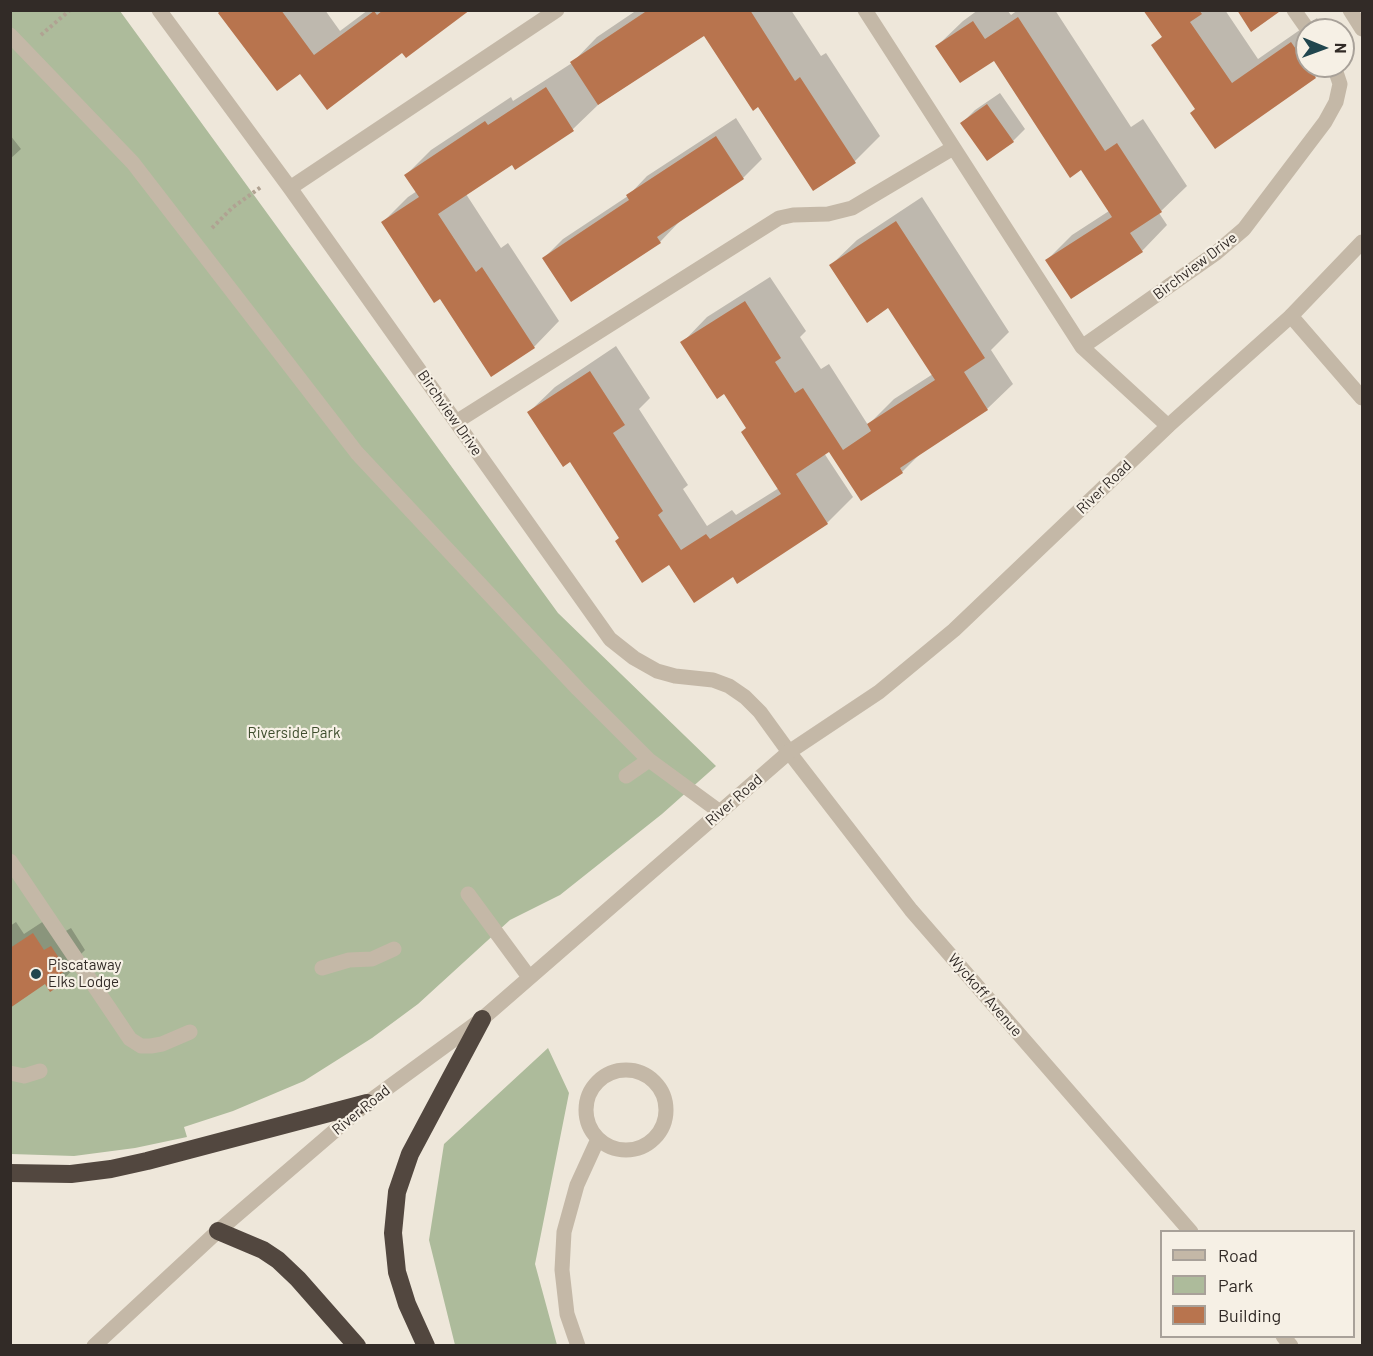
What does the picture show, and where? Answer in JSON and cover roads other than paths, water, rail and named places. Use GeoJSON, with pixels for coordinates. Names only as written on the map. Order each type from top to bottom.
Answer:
{"type":"FeatureCollection","features":[{"type":"Feature","properties":{"kind":"highway"},"geometry":{"type":"LineString","coordinates":[[426,1346],[407,1304],[398,1272],[393,1233],[397,1192],[410,1154],[482,1019]]}},
{"type":"Feature","properties":{"kind":"highway"},"geometry":{"type":"LineString","coordinates":[[10,1173],[71,1174],[111,1169],[367,1103]]}},
{"type":"Feature","properties":{"kind":"highway"},"geometry":{"type":"LineString","coordinates":[[218,1231],[263,1250],[278,1260],[298,1279],[357,1346]]}},
{"type":"Feature","properties":{"kind":"street","name":"Birchview Drive"},"geometry":{"type":"LineString","coordinates":[[159,10],[290,188],[610,639],[634,658],[657,671],[675,676],[713,680],[729,686],[745,697],[759,712],[789,752]]}},
{"type":"Feature","properties":{"kind":"street"},"geometry":{"type":"LineString","coordinates":[[290,188],[557,10]]}},
{"type":"Feature","properties":{"kind":"street"},"geometry":{"type":"LineString","coordinates":[[865,10],[1082,347],[1168,426]]}},
{"type":"Feature","properties":{"kind":"street"},"geometry":{"type":"LineString","coordinates":[[1350,10],[1362,29]]}},
{"type":"Feature","properties":{"kind":"street"},"geometry":{"type":"LineString","coordinates":[[10,35],[133,164],[357,453],[578,689],[649,760],[720,812]]}},
{"type":"Feature","properties":{"kind":"street","name":"Birchview Drive"},"geometry":{"type":"LineString","coordinates":[[1082,347],[1216,253],[1244,229],[1325,122],[1336,102],[1340,84],[1338,78]]}},
{"type":"Feature","properties":{"kind":"street"},"geometry":{"type":"LineString","coordinates":[[456,422],[780,218],[793,214],[828,214],[852,208],[953,148]]}},
{"type":"Feature","properties":{"kind":"street","name":"River Road"},"geometry":{"type":"LineString","coordinates":[[94,1346],[218,1231],[367,1103],[482,1019],[789,752],[879,692],[954,630],[1168,426],[1291,316],[1362,242]]}},
{"type":"Feature","properties":{"kind":"street"},"geometry":{"type":"LineString","coordinates":[[1291,316],[1362,398]]}},
{"type":"Feature","properties":{"kind":"street","name":"Wyckoff Avenue"},"geometry":{"type":"LineString","coordinates":[[789,752],[911,910],[1189,1230]]}},
{"type":"Feature","properties":{"kind":"street"},"geometry":{"type":"LineString","coordinates":[[626,776],[649,760]]}},
{"type":"Feature","properties":{"kind":"street"},"geometry":{"type":"LineString","coordinates":[[10,861],[130,1039],[141,1046],[162,1044],[190,1032]]}},
{"type":"Feature","properties":{"kind":"street"},"geometry":{"type":"LineString","coordinates":[[468,894],[530,977]]}},
{"type":"Feature","properties":{"kind":"street"},"geometry":{"type":"LineString","coordinates":[[322,968],[349,960],[372,959],[394,949]]}},
{"type":"Feature","properties":{"kind":"street"},"geometry":{"type":"LineString","coordinates":[[631,1070],[647,1076],[661,1091],[666,1107],[664,1124],[655,1138],[641,1148],[626,1151],[609,1147],[598,1139],[588,1122],[586,1106],[591,1089],[599,1080],[614,1072],[631,1070]]}},
{"type":"Feature","properties":{"kind":"street"},"geometry":{"type":"LineString","coordinates":[[10,1073],[24,1076],[40,1071]]}},
{"type":"Feature","properties":{"kind":"street"},"geometry":{"type":"LineString","coordinates":[[578,1346],[567,1314],[562,1270],[564,1232],[577,1185],[598,1139]]}},
{"type":"Feature","properties":{"kind":"place","name":"Piscataway Elks Lodge"},"geometry":{"type":"Point","coordinates":[36,974]}},
{"type":"Feature","properties":{"kind":"park label","name":"Riverside Park"},"geometry":{"type":"Point","coordinates":[294,733]}}]}
